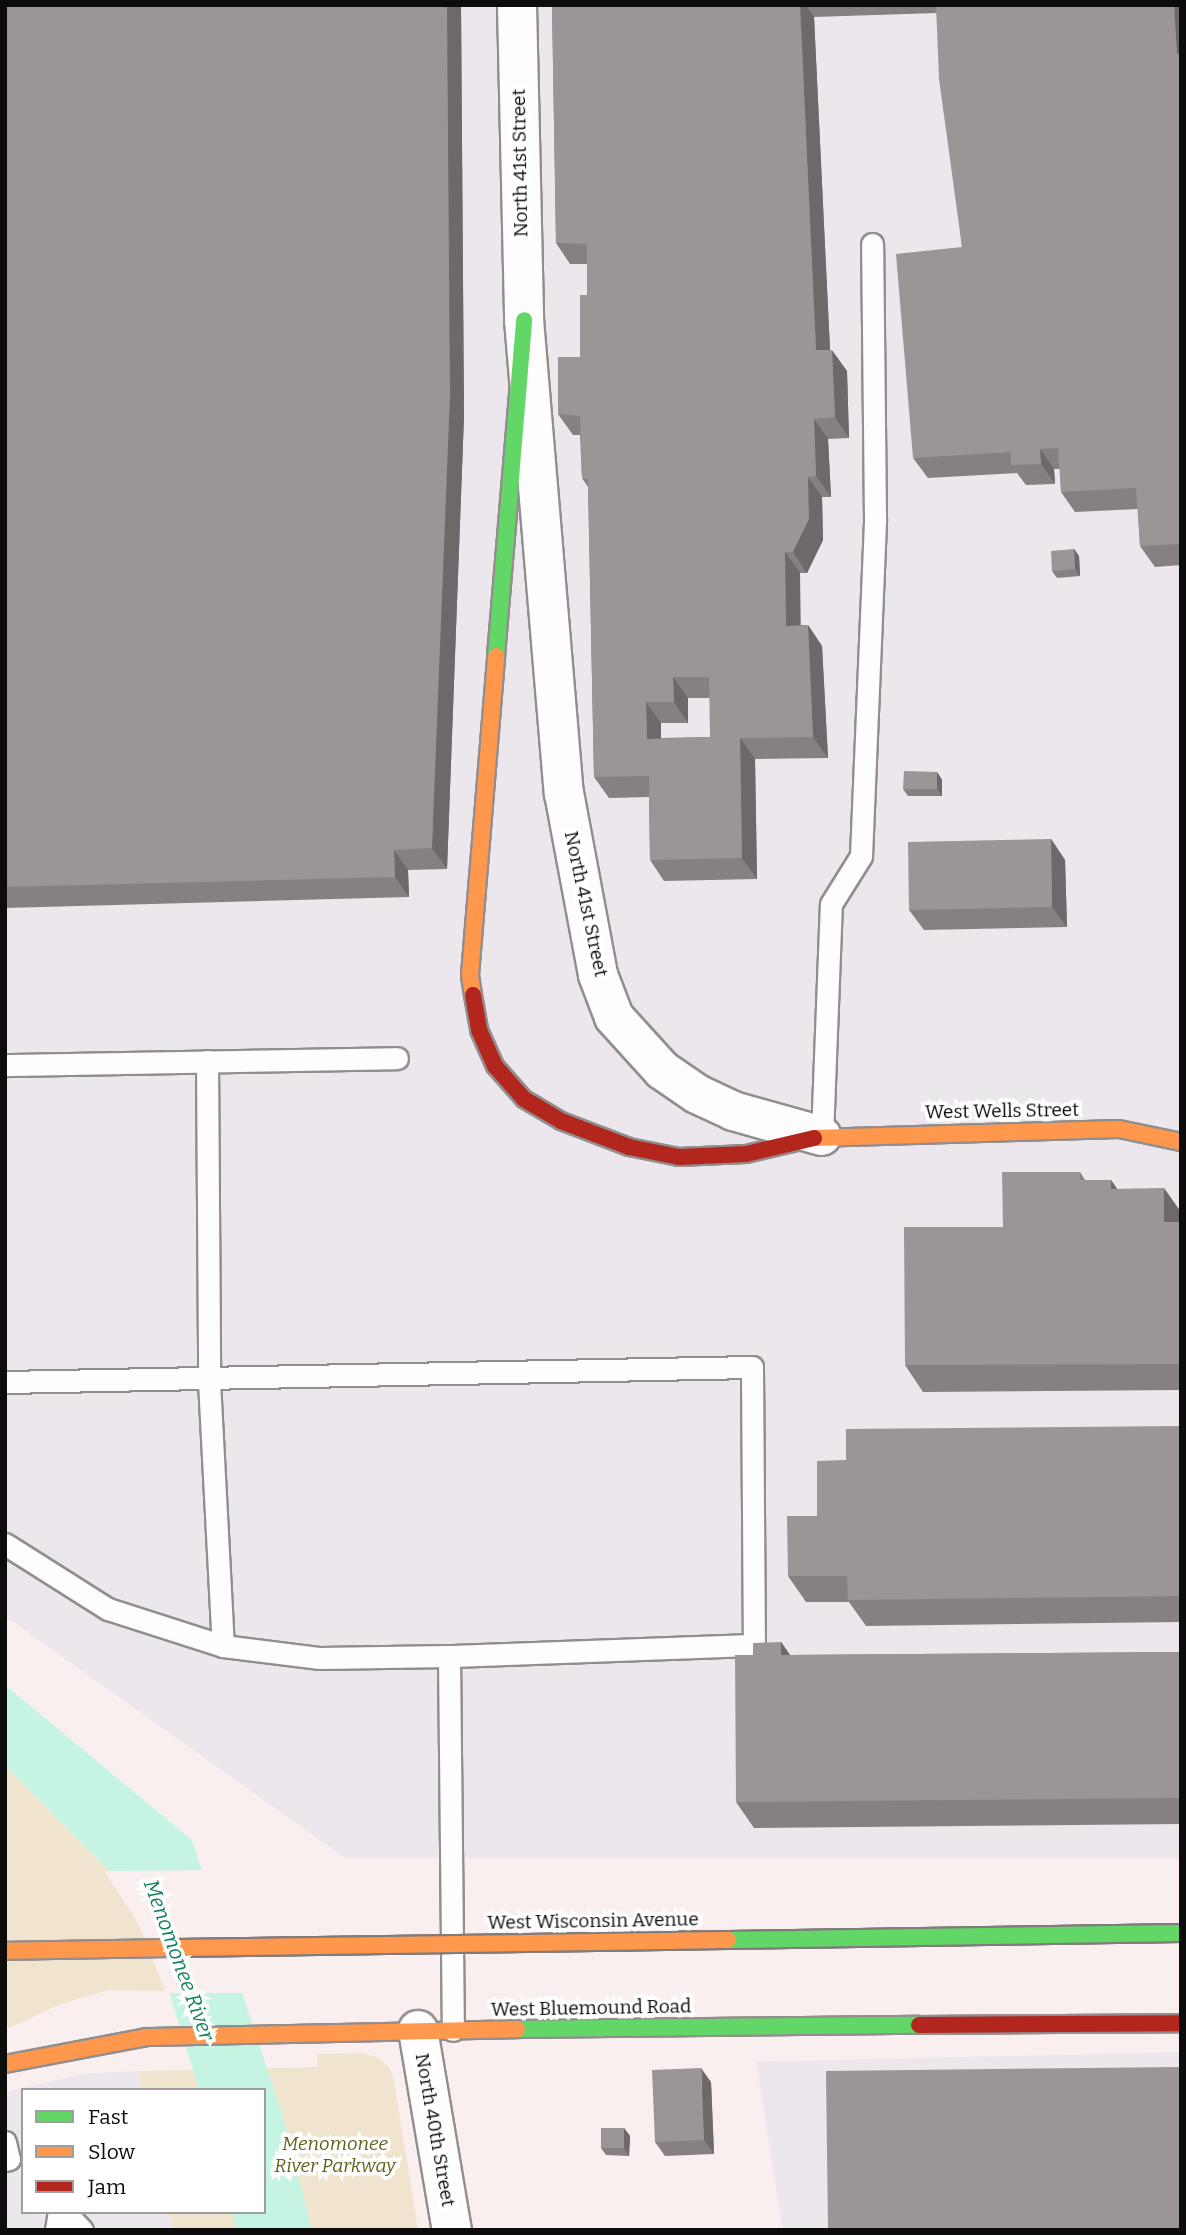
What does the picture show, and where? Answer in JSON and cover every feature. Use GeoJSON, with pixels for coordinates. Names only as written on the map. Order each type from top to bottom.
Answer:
{"type":"FeatureCollection","features":[{"type":"Feature","properties":{"kind":"street","name":"North 41st Street"},"geometry":{"type":"LineString","coordinates":[[517,5],[524,320],[564,793],[598,975],[614,1017],[662,1070],[697,1094],[733,1111],[821,1136]]}},
{"type":"Feature","properties":{"kind":"street","name":"North 41st Street"},"geometry":{"type":"LineString","coordinates":[[524,320],[470,975],[479,1030],[495,1066],[524,1099],[561,1121],[629,1147],[679,1157],[746,1154],[821,1136]]}},
{"type":"Feature","properties":{"kind":"street","name":"West Wells Street"},"geometry":{"type":"LineString","coordinates":[[821,1136],[1119,1129],[1181,1142]]}},
{"type":"Feature","properties":{"kind":"street","name":"West Wisconsin Avenue"},"geometry":{"type":"LineString","coordinates":[[5,1951],[1181,1933]]}},
{"type":"Feature","properties":{"kind":"street","name":"West Bluemound Road"},"geometry":{"type":"LineString","coordinates":[[5,2064],[92,2044],[146,2038],[436,2030],[1181,2023]]}},
{"type":"Feature","properties":{"kind":"street","name":"North 40th Street"},"geometry":{"type":"LineString","coordinates":[[436,2030],[452,2230]]}},
{"type":"Feature","properties":{"kind":"lane"},"geometry":{"type":"LineString","coordinates":[[821,1136],[831,904],[861,856],[875,518],[872,244]]}},
{"type":"Feature","properties":{"kind":"lane"},"geometry":{"type":"LineString","coordinates":[[5,1065],[397,1058]]}},
{"type":"Feature","properties":{"kind":"lane"},"geometry":{"type":"LineString","coordinates":[[207,1061],[209,1381],[223,1646]]}},
{"type":"Feature","properties":{"kind":"lane"},"geometry":{"type":"LineString","coordinates":[[5,1382],[209,1381],[752,1367],[754,1645],[320,1658],[223,1646],[108,1609],[5,1544]]}},
{"type":"Feature","properties":{"kind":"lane"},"geometry":{"type":"LineString","coordinates":[[436,2030],[449,1656]]}},
{"type":"Feature","properties":{"kind":"lane"},"geometry":{"type":"LineString","coordinates":[[67,2214],[82,2230]]}},
{"type":"Feature","properties":{"kind":"shaded area"},"geometry":{"type":"Polygon","coordinates":[[[5,5],[1181,5],[1181,1858],[345,1858],[5,1616],[5,5]]]}},
{"type":"Feature","properties":{"kind":"shaded area"},"geometry":{"type":"Polygon","coordinates":[[[1181,2052],[1181,2230],[783,2230],[756,2062],[1181,2052]]]}},
{"type":"Feature","properties":{"kind":"shaded area"},"geometry":{"type":"Polygon","coordinates":[[[138,2071],[142,2088],[22,2088],[83,2074],[138,2071]]]}},
{"type":"Feature","properties":{"kind":"shaded area"},"geometry":{"type":"Polygon","coordinates":[[[21,2088],[21,2214],[169,2214],[173,2230],[5,2230],[5,2092],[21,2088]]]}},
{"type":"Feature","properties":{"kind":"green space"},"geometry":{"type":"Polygon","coordinates":[[[5,1766],[109,1871],[142,1921],[169,1991],[108,1990],[58,2005],[9,2028],[5,2024],[5,1766]]]}},
{"type":"Feature","properties":{"kind":"green space","name":"Menomonee River Parkway"},"geometry":{"type":"Polygon","coordinates":[[[361,2053],[377,2057],[390,2068],[418,2230],[173,2230],[169,2214],[266,2214],[266,2088],[142,2088],[138,2071],[318,2067],[317,2054],[361,2053]]]}},
{"type":"Feature","properties":{"kind":"water","name":"Menomonee River"},"geometry":{"type":"Polygon","coordinates":[[[5,1685],[192,1840],[284,2120],[312,2230],[236,2230],[232,2214],[266,2214],[266,2088],[198,2088],[169,1991],[142,1921],[109,1871],[5,1766],[5,1685]]]}},
{"type":"Feature","properties":{"kind":"pier"},"geometry":{"type":"Polygon","coordinates":[[[206,1870],[246,1993],[166,1993],[138,1923],[104,1871],[206,1870]]]}},
{"type":"Feature","properties":{"kind":"building"},"geometry":{"type":"Polygon","coordinates":[[[5,5],[447,5],[450,395],[432,848],[394,850],[395,877],[5,887],[5,5]]]}},
{"type":"Feature","properties":{"kind":"building"},"geometry":{"type":"Polygon","coordinates":[[[552,5],[800,5],[816,350],[832,350],[835,417],[814,419],[816,476],[808,477],[809,519],[793,552],[785,552],[786,626],[808,625],[813,737],[740,738],[742,858],[650,860],[649,776],[594,777],[588,479],[582,478],[580,416],[558,414],[558,357],[580,357],[580,295],[587,295],[587,244],[556,243],[552,5]],[[673,677],[674,702],[646,702],[647,739],[710,737],[709,677],[673,677]]]}},
{"type":"Feature","properties":{"kind":"building"},"geometry":{"type":"Polygon","coordinates":[[[936,5],[1174,5],[1177,54],[1181,54],[1180,544],[1140,546],[1136,488],[1061,492],[1058,448],[1040,449],[1041,464],[1011,465],[1011,452],[913,458],[896,254],[962,247],[939,79],[936,5]]]}},
{"type":"Feature","properties":{"kind":"building"},"geometry":{"type":"Polygon","coordinates":[[[1074,549],[1075,569],[1052,571],[1051,551],[1074,549]]]}},
{"type":"Feature","properties":{"kind":"building"},"geometry":{"type":"Polygon","coordinates":[[[904,771],[937,772],[937,789],[903,789],[904,771]]]}},
{"type":"Feature","properties":{"kind":"building"},"geometry":{"type":"Polygon","coordinates":[[[1051,839],[1052,907],[909,910],[908,842],[1051,839]]]}},
{"type":"Feature","properties":{"kind":"building"},"geometry":{"type":"Polygon","coordinates":[[[1002,1172],[1080,1172],[1080,1180],[1111,1180],[1111,1189],[1164,1188],[1164,1222],[1181,1222],[1181,1364],[905,1365],[904,1227],[1003,1227],[1002,1172]]]}},
{"type":"Feature","properties":{"kind":"building"},"geometry":{"type":"Polygon","coordinates":[[[1181,1426],[1181,1596],[848,1600],[847,1576],[788,1576],[787,1516],[817,1516],[817,1461],[846,1460],[846,1429],[1181,1426]]]}},
{"type":"Feature","properties":{"kind":"building"},"geometry":{"type":"Polygon","coordinates":[[[781,1642],[781,1655],[1181,1652],[1181,1798],[736,1802],[735,1655],[753,1655],[753,1643],[781,1642]]]}},
{"type":"Feature","properties":{"kind":"building"},"geometry":{"type":"Polygon","coordinates":[[[1181,2067],[1181,2230],[828,2230],[826,2071],[1181,2067]]]}},
{"type":"Feature","properties":{"kind":"building"},"geometry":{"type":"Polygon","coordinates":[[[701,2068],[704,2140],[655,2142],[652,2070],[701,2068]]]}},
{"type":"Feature","properties":{"kind":"building"},"geometry":{"type":"Polygon","coordinates":[[[601,2128],[624,2128],[624,2148],[601,2148],[601,2128]]]}},
{"type":"Feature","properties":{"kind":"traffic: fast"},"geometry":{"type":"LineString","coordinates":[[496,656],[524,320]]}},
{"type":"Feature","properties":{"kind":"traffic: fast"},"geometry":{"type":"LineString","coordinates":[[728,1940],[1181,1933]]}},
{"type":"Feature","properties":{"kind":"traffic: fast"},"geometry":{"type":"LineString","coordinates":[[517,2029],[919,2025]]}},
{"type":"Feature","properties":{"kind":"traffic: slow"},"geometry":{"type":"LineString","coordinates":[[473,995],[470,975],[496,656]]}},
{"type":"Feature","properties":{"kind":"traffic: slow"},"geometry":{"type":"LineString","coordinates":[[814,1138],[1119,1129],[1181,1142]]}},
{"type":"Feature","properties":{"kind":"traffic: slow"},"geometry":{"type":"LineString","coordinates":[[177,1948],[728,1940]]}},
{"type":"Feature","properties":{"kind":"traffic: slow"},"geometry":{"type":"LineString","coordinates":[[5,1951],[177,1948]]}},
{"type":"Feature","properties":{"kind":"traffic: slow"},"geometry":{"type":"LineString","coordinates":[[5,2064],[146,2037],[517,2029]]}},
{"type":"Feature","properties":{"kind":"traffic: jam"},"geometry":{"type":"LineString","coordinates":[[473,995],[479,1030],[495,1066],[524,1099],[561,1121],[629,1147],[679,1157],[746,1154],[814,1138]]}},
{"type":"Feature","properties":{"kind":"traffic: jam"},"geometry":{"type":"LineString","coordinates":[[919,2025],[1181,2023]]}}]}
